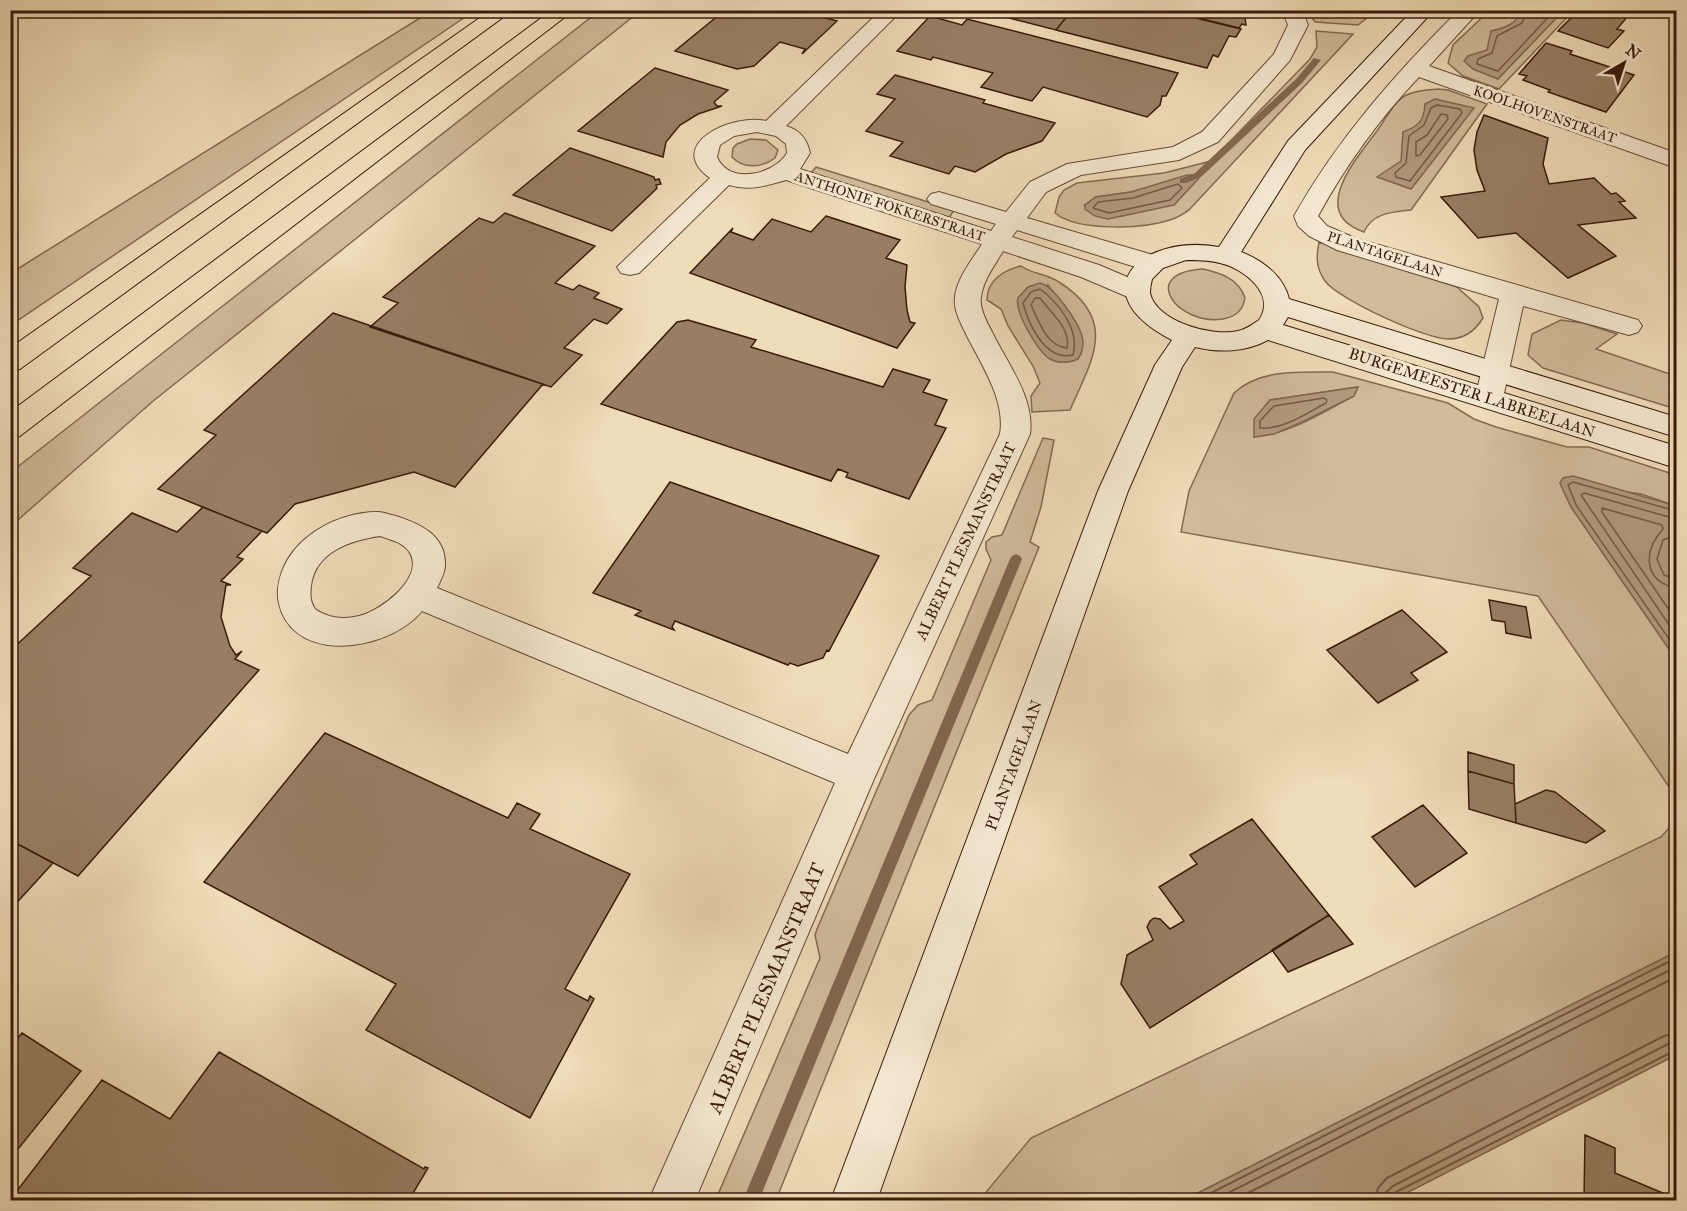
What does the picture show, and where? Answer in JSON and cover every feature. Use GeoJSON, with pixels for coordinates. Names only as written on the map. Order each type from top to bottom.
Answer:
{"type":"FeatureCollection","features":[{"type":"Feature","properties":{"kind":"highway"},"geometry":{"type":"LineString","coordinates":[[10,362],[504,10]]}},
{"type":"Feature","properties":{"kind":"highway"},"geometry":{"type":"LineString","coordinates":[[10,428],[565,10]]}},
{"type":"Feature","properties":{"kind":"street"},"geometry":{"type":"LineString","coordinates":[[772,127],[892,10]]}},
{"type":"Feature","properties":{"kind":"street","name":"ANTHONIE FOKKERSTRAAT"},"geometry":{"type":"LineString","coordinates":[[1003,231],[1038,187],[1075,169],[1179,153],[1210,136],[1283,56],[1298,26],[1292,10]]}},
{"type":"Feature","properties":{"kind":"street"},"geometry":{"type":"LineString","coordinates":[[1227,256],[1296,146],[1425,10]]}},
{"type":"Feature","properties":{"kind":"street","name":"PLANTAGELAAN"},"geometry":{"type":"LineString","coordinates":[[1471,10],[1414,68],[1363,129],[1327,178],[1306,216],[1307,221],[1318,231],[1346,244],[1514,294]]}},
{"type":"Feature","properties":{"kind":"street","name":"KOOLHOVENSTRAAT"},"geometry":{"type":"LineString","coordinates":[[1414,68],[1677,161]]}},
{"type":"Feature","properties":{"kind":"street"},"geometry":{"type":"LineString","coordinates":[[758,125],[772,127],[794,138],[799,147],[792,164],[756,180],[725,176],[713,170],[706,162],[704,153],[708,144],[716,136],[728,130],[758,125]]}},
{"type":"Feature","properties":{"kind":"street","name":"ANTHONIE FOKKERSTRAAT"},"geometry":{"type":"LineString","coordinates":[[792,164],[1003,231],[1150,263]]}},
{"type":"Feature","properties":{"kind":"street"},"geometry":{"type":"LineString","coordinates":[[630,267],[725,176]]}},
{"type":"Feature","properties":{"kind":"street","name":"ANTHONIE FOKKERSTRAAT"},"geometry":{"type":"LineString","coordinates":[[1003,231],[1137,291]]}},
{"type":"Feature","properties":{"kind":"street","name":"ALBERT PLESMANSTRAAT"},"geometry":{"type":"LineString","coordinates":[[672,1200],[857,775],[1015,434],[1017,421],[1014,404],[972,319],[967,299],[971,284],[1003,231]]}},
{"type":"Feature","properties":{"kind":"street"},"geometry":{"type":"LineString","coordinates":[[1184,252],[1205,252],[1227,256],[1243,263],[1269,282],[1276,293],[1279,305],[1276,318],[1267,330],[1252,338],[1232,342],[1210,342],[1188,337],[1172,331],[1147,312],[1140,302],[1137,291],[1138,280],[1142,271],[1150,263],[1166,255],[1184,252]]}},
{"type":"Feature","properties":{"kind":"street"},"geometry":{"type":"LineString","coordinates":[[1492,384],[1514,294],[1629,326]]}},
{"type":"Feature","properties":{"kind":"street","name":"BURGEMEESTER LABREELAAN"},"geometry":{"type":"LineString","coordinates":[[1279,305],[1492,384],[1677,458]]}},
{"type":"Feature","properties":{"kind":"street","name":"BURGEMEESTER LABREELAAN"},"geometry":{"type":"LineString","coordinates":[[1267,330],[1677,427]]}},
{"type":"Feature","properties":{"kind":"street","name":"PLANTAGELAAN"},"geometry":{"type":"LineString","coordinates":[[854,1200],[1113,491],[1169,365],[1188,337]]}},
{"type":"Feature","properties":{"kind":"street"},"geometry":{"type":"LineString","coordinates":[[418,594],[857,775]]}},
{"type":"Feature","properties":{"kind":"shaded area"},"geometry":{"type":"Polygon","coordinates":[[[431,11],[474,11],[11,325],[11,273],[431,11]]]}},
{"type":"Feature","properties":{"kind":"shaded area"},"geometry":{"type":"Polygon","coordinates":[[[599,11],[640,11],[152,402],[11,526],[11,472],[599,11]]]}},
{"type":"Feature","properties":{"kind":"shaded area"},"geometry":{"type":"Polygon","coordinates":[[[1307,11],[1376,11],[1358,25],[1315,22],[1307,11]]]}},
{"type":"Feature","properties":{"kind":"shaded area"},"geometry":{"type":"Polygon","coordinates":[[[1489,11],[1573,11],[1499,89],[1463,76],[1448,63],[1453,45],[1489,11]]]}},
{"type":"Feature","properties":{"kind":"shaded area"},"geometry":{"type":"Polygon","coordinates":[[[1316,31],[1353,34],[1189,210],[1173,219],[1129,227],[1079,223],[1055,213],[1059,197],[1064,190],[1077,183],[1164,173],[1211,161],[1310,59],[1317,47],[1316,31]],[[1198,175],[1131,192],[1096,197],[1085,205],[1174,205],[1198,178],[1198,175]]]}},
{"type":"Feature","properties":{"kind":"shaded area"},"geometry":{"type":"Polygon","coordinates":[[[1448,90],[1487,104],[1411,210],[1377,217],[1364,232],[1348,223],[1339,212],[1338,199],[1342,185],[1358,156],[1398,101],[1414,92],[1448,90]]]}},
{"type":"Feature","properties":{"kind":"shaded area"},"geometry":{"type":"Polygon","coordinates":[[[750,139],[766,140],[778,150],[775,158],[764,164],[753,166],[736,161],[732,157],[733,148],[750,139]]]}},
{"type":"Feature","properties":{"kind":"shaded area"},"geometry":{"type":"Polygon","coordinates":[[[816,167],[954,210],[949,218],[810,174],[816,167]]]}},
{"type":"Feature","properties":{"kind":"shaded area"},"geometry":{"type":"Polygon","coordinates":[[[1319,242],[1457,287],[1479,307],[1483,318],[1469,333],[1460,338],[1449,339],[1422,333],[1364,308],[1333,289],[1325,281],[1318,262],[1319,242]]]}},
{"type":"Feature","properties":{"kind":"shaded area"},"geometry":{"type":"Polygon","coordinates":[[[1021,266],[1055,279],[1078,296],[1089,311],[1095,326],[1092,358],[1070,410],[1032,412],[1031,396],[1040,383],[1001,309],[987,300],[993,282],[1003,273],[1021,266]],[[1048,285],[1039,345],[1053,359],[1062,362],[1073,361],[1081,354],[1080,334],[1072,317],[1048,285]]]}},
{"type":"Feature","properties":{"kind":"shaded area"},"geometry":{"type":"Polygon","coordinates":[[[1203,269],[1228,278],[1242,291],[1245,298],[1244,303],[1235,315],[1223,319],[1207,319],[1192,315],[1179,307],[1171,298],[1168,288],[1172,279],[1183,273],[1203,269]]]}},
{"type":"Feature","properties":{"kind":"shaded area"},"geometry":{"type":"Polygon","coordinates":[[[1561,320],[1583,323],[1617,334],[1596,349],[1676,376],[1676,409],[1543,368],[1528,355],[1532,334],[1561,320]]]}},
{"type":"Feature","properties":{"kind":"shaded area"},"geometry":{"type":"Polygon","coordinates":[[[1294,372],[1333,372],[1448,403],[1474,419],[1496,427],[1567,447],[1589,447],[1676,475],[1676,506],[1641,494],[1560,483],[1571,507],[1676,659],[1676,797],[1538,596],[1181,532],[1189,491],[1234,393],[1244,385],[1268,376],[1294,372]],[[1358,387],[1270,400],[1254,437],[1293,427],[1354,396],[1358,387]]]}},
{"type":"Feature","properties":{"kind":"shaded area"},"geometry":{"type":"Polygon","coordinates":[[[1043,438],[1054,440],[1041,507],[1030,542],[1039,547],[776,1200],[706,1200],[719,1192],[820,958],[815,935],[817,929],[909,715],[918,705],[932,700],[991,560],[986,549],[986,542],[992,537],[1002,535],[1043,438]]]}},
{"type":"Feature","properties":{"kind":"shaded area"},"geometry":{"type":"Polygon","coordinates":[[[1676,820],[1676,952],[1184,1200],[984,1200],[987,1191],[1031,1138],[1661,837],[1676,820]]]}},
{"type":"Feature","properties":{"kind":"water"},"geometry":{"type":"Polygon","coordinates":[[[1522,11],[1563,11],[1498,79],[1473,69],[1464,61],[1468,56],[1487,50],[1491,31],[1510,25],[1522,11]]]}},
{"type":"Feature","properties":{"kind":"water"},"geometry":{"type":"Polygon","coordinates":[[[1435,99],[1474,108],[1411,189],[1377,177],[1401,161],[1403,132],[1420,122],[1425,104],[1435,99]]]}},
{"type":"Feature","properties":{"kind":"water"},"geometry":{"type":"Polygon","coordinates":[[[1187,175],[1198,175],[1199,178],[1174,205],[1108,219],[1095,216],[1085,209],[1085,205],[1096,197],[1131,192],[1187,175]]]}},
{"type":"Feature","properties":{"kind":"water"},"geometry":{"type":"Polygon","coordinates":[[[1040,283],[1058,297],[1080,330],[1083,345],[1078,359],[1057,362],[1050,359],[1039,348],[1023,321],[1018,298],[1028,287],[1040,283]]]}},
{"type":"Feature","properties":{"kind":"water"},"geometry":{"type":"Polygon","coordinates":[[[1358,387],[1354,396],[1302,422],[1274,434],[1254,437],[1254,419],[1270,400],[1358,387]]]}},
{"type":"Feature","properties":{"kind":"water"},"geometry":{"type":"Polygon","coordinates":[[[1573,476],[1676,506],[1676,547],[1673,549],[1671,559],[1676,570],[1676,659],[1571,507],[1560,483],[1563,478],[1573,476]]]}},
{"type":"Feature","properties":{"kind":"water"},"geometry":{"type":"Polygon","coordinates":[[[1676,952],[1676,1055],[1393,1200],[1184,1200],[1676,952]]]}},
{"type":"Feature","properties":{"kind":"building"},"geometry":{"type":"Polygon","coordinates":[[[725,10],[815,10],[811,14],[837,21],[802,54],[805,49],[780,42],[754,66],[737,69],[675,51],[725,10]]]}},
{"type":"Feature","properties":{"kind":"building"},"geometry":{"type":"Polygon","coordinates":[[[1006,10],[1072,10],[1056,30],[1001,16],[1006,10]]]}},
{"type":"Feature","properties":{"kind":"building"},"geometry":{"type":"Polygon","coordinates":[[[1072,10],[1163,10],[1241,29],[1236,37],[1229,36],[1218,57],[1213,55],[1207,68],[1056,30],[1072,10]]]}},
{"type":"Feature","properties":{"kind":"building"},"geometry":{"type":"Polygon","coordinates":[[[1166,10],[1244,10],[1246,25],[1242,24],[1239,28],[1166,10]]]}},
{"type":"Feature","properties":{"kind":"building"},"geometry":{"type":"Polygon","coordinates":[[[1587,10],[1633,10],[1617,29],[1624,31],[1608,48],[1558,31],[1575,14],[1581,16],[1587,10]]]}},
{"type":"Feature","properties":{"kind":"building"},"geometry":{"type":"Polygon","coordinates":[[[930,16],[962,25],[967,19],[1178,73],[1166,96],[1162,96],[1160,105],[1147,117],[1043,87],[1032,101],[981,87],[993,73],[933,57],[931,60],[897,51],[930,16]]]}},
{"type":"Feature","properties":{"kind":"building"},"geometry":{"type":"Polygon","coordinates":[[[1546,43],[1572,51],[1570,54],[1634,75],[1606,112],[1548,92],[1550,90],[1523,80],[1527,76],[1519,74],[1546,43]]]}},
{"type":"Feature","properties":{"kind":"building"},"geometry":{"type":"Polygon","coordinates":[[[655,68],[728,90],[714,102],[717,106],[722,106],[698,114],[680,125],[666,142],[663,157],[578,131],[655,68]]]}},
{"type":"Feature","properties":{"kind":"building"},"geometry":{"type":"Polygon","coordinates":[[[895,75],[985,100],[983,103],[1055,123],[1042,141],[1006,154],[975,172],[955,166],[949,174],[890,156],[903,142],[866,131],[895,99],[877,94],[895,75]]]}},
{"type":"Feature","properties":{"kind":"building"},"geometry":{"type":"Polygon","coordinates":[[[1484,115],[1548,138],[1543,164],[1549,184],[1594,178],[1611,194],[1616,193],[1625,201],[1619,202],[1636,218],[1578,225],[1616,256],[1568,278],[1516,233],[1478,238],[1441,197],[1485,191],[1477,170],[1474,150],[1477,132],[1484,115]]]}},
{"type":"Feature","properties":{"kind":"building"},"geometry":{"type":"Polygon","coordinates":[[[570,148],[654,177],[655,180],[659,179],[661,184],[656,185],[657,188],[612,231],[513,195],[570,148]]]}},
{"type":"Feature","properties":{"kind":"building"},"geometry":{"type":"Polygon","coordinates":[[[505,213],[595,246],[555,283],[573,290],[579,285],[599,293],[594,298],[622,309],[607,324],[594,319],[564,348],[582,355],[551,387],[370,327],[398,303],[383,297],[479,218],[493,223],[505,213]]]}},
{"type":"Feature","properties":{"kind":"building"},"geometry":{"type":"Polygon","coordinates":[[[826,216],[900,240],[886,258],[907,265],[905,287],[907,310],[910,322],[915,323],[897,348],[690,273],[733,228],[731,232],[753,240],[772,219],[811,232],[826,216]]]}},
{"type":"Feature","properties":{"kind":"building"},"geometry":{"type":"Polygon","coordinates":[[[333,313],[543,384],[455,487],[414,472],[295,504],[267,533],[158,489],[216,435],[204,430],[333,313]]]}},
{"type":"Feature","properties":{"kind":"building"},"geometry":{"type":"Polygon","coordinates":[[[688,320],[756,340],[751,347],[883,387],[893,369],[930,380],[923,392],[947,400],[935,425],[946,428],[909,499],[846,477],[848,473],[838,469],[831,481],[601,404],[677,322],[688,320]]]}},
{"type":"Feature","properties":{"kind":"building"},"geometry":{"type":"Polygon","coordinates":[[[670,482],[879,556],[829,651],[827,650],[823,658],[798,666],[790,663],[788,665],[675,621],[672,627],[674,630],[635,615],[641,611],[593,593],[670,482]]]}},
{"type":"Feature","properties":{"kind":"building"},"geometry":{"type":"Polygon","coordinates":[[[203,507],[262,531],[237,557],[243,559],[221,581],[231,585],[226,585],[221,617],[230,646],[236,655],[242,651],[235,659],[259,670],[78,876],[10,840],[10,651],[91,576],[73,568],[132,513],[177,532],[203,507]]]}},
{"type":"Feature","properties":{"kind":"building"},"geometry":{"type":"Polygon","coordinates":[[[1489,600],[1526,607],[1531,638],[1506,633],[1505,622],[1492,620],[1489,600]]]}},
{"type":"Feature","properties":{"kind":"building"},"geometry":{"type":"Polygon","coordinates":[[[1402,610],[1447,652],[1411,673],[1418,680],[1378,703],[1327,650],[1402,610]]]}},
{"type":"Feature","properties":{"kind":"building"},"geometry":{"type":"Polygon","coordinates":[[[325,733],[508,818],[517,803],[540,814],[530,829],[630,874],[565,989],[588,1001],[590,996],[594,999],[530,1118],[366,1030],[396,984],[204,882],[325,733]]]}},
{"type":"Feature","properties":{"kind":"building"},"geometry":{"type":"Polygon","coordinates":[[[1468,752],[1514,765],[1514,784],[1468,771],[1468,752]]]}},
{"type":"Feature","properties":{"kind":"building"},"geometry":{"type":"Polygon","coordinates":[[[1468,771],[1514,784],[1516,823],[1469,809],[1468,771]]]}},
{"type":"Feature","properties":{"kind":"building"},"geometry":{"type":"Polygon","coordinates":[[[1546,790],[1555,792],[1605,831],[1586,843],[1516,823],[1515,804],[1546,790]]]}},
{"type":"Feature","properties":{"kind":"building"},"geometry":{"type":"Polygon","coordinates":[[[1423,805],[1467,853],[1415,887],[1372,837],[1423,805]]]}},
{"type":"Feature","properties":{"kind":"building"},"geometry":{"type":"Polygon","coordinates":[[[1252,819],[1329,915],[1150,1028],[1121,984],[1127,955],[1153,940],[1147,927],[1150,921],[1154,918],[1160,919],[1170,929],[1184,921],[1159,887],[1197,864],[1190,855],[1252,819]]]}},
{"type":"Feature","properties":{"kind":"building"},"geometry":{"type":"Polygon","coordinates":[[[10,840],[53,863],[10,910],[10,840]]]}},
{"type":"Feature","properties":{"kind":"building"},"geometry":{"type":"Polygon","coordinates":[[[1329,915],[1353,944],[1288,972],[1272,950],[1329,915]]]}},
{"type":"Feature","properties":{"kind":"building"},"geometry":{"type":"Polygon","coordinates":[[[22,1033],[81,1071],[10,1159],[10,1047],[22,1033]]]}},
{"type":"Feature","properties":{"kind":"building"},"geometry":{"type":"Polygon","coordinates":[[[219,1052],[424,1169],[428,1168],[409,1200],[10,1200],[102,1080],[170,1119],[219,1052]]]}},
{"type":"Feature","properties":{"kind":"building"},"geometry":{"type":"Polygon","coordinates":[[[1585,1135],[1615,1148],[1615,1173],[1670,1196],[1670,1200],[1584,1200],[1585,1135]]]}},
{"type":"Feature","properties":{"kind":"waterway"},"geometry":{"type":"LineString","coordinates":[[1183,181],[1198,175],[1299,81],[1317,60]]}},
{"type":"Feature","properties":{"kind":"waterway"},"geometry":{"type":"LineString","coordinates":[[751,1200],[1016,559]]}}]}
